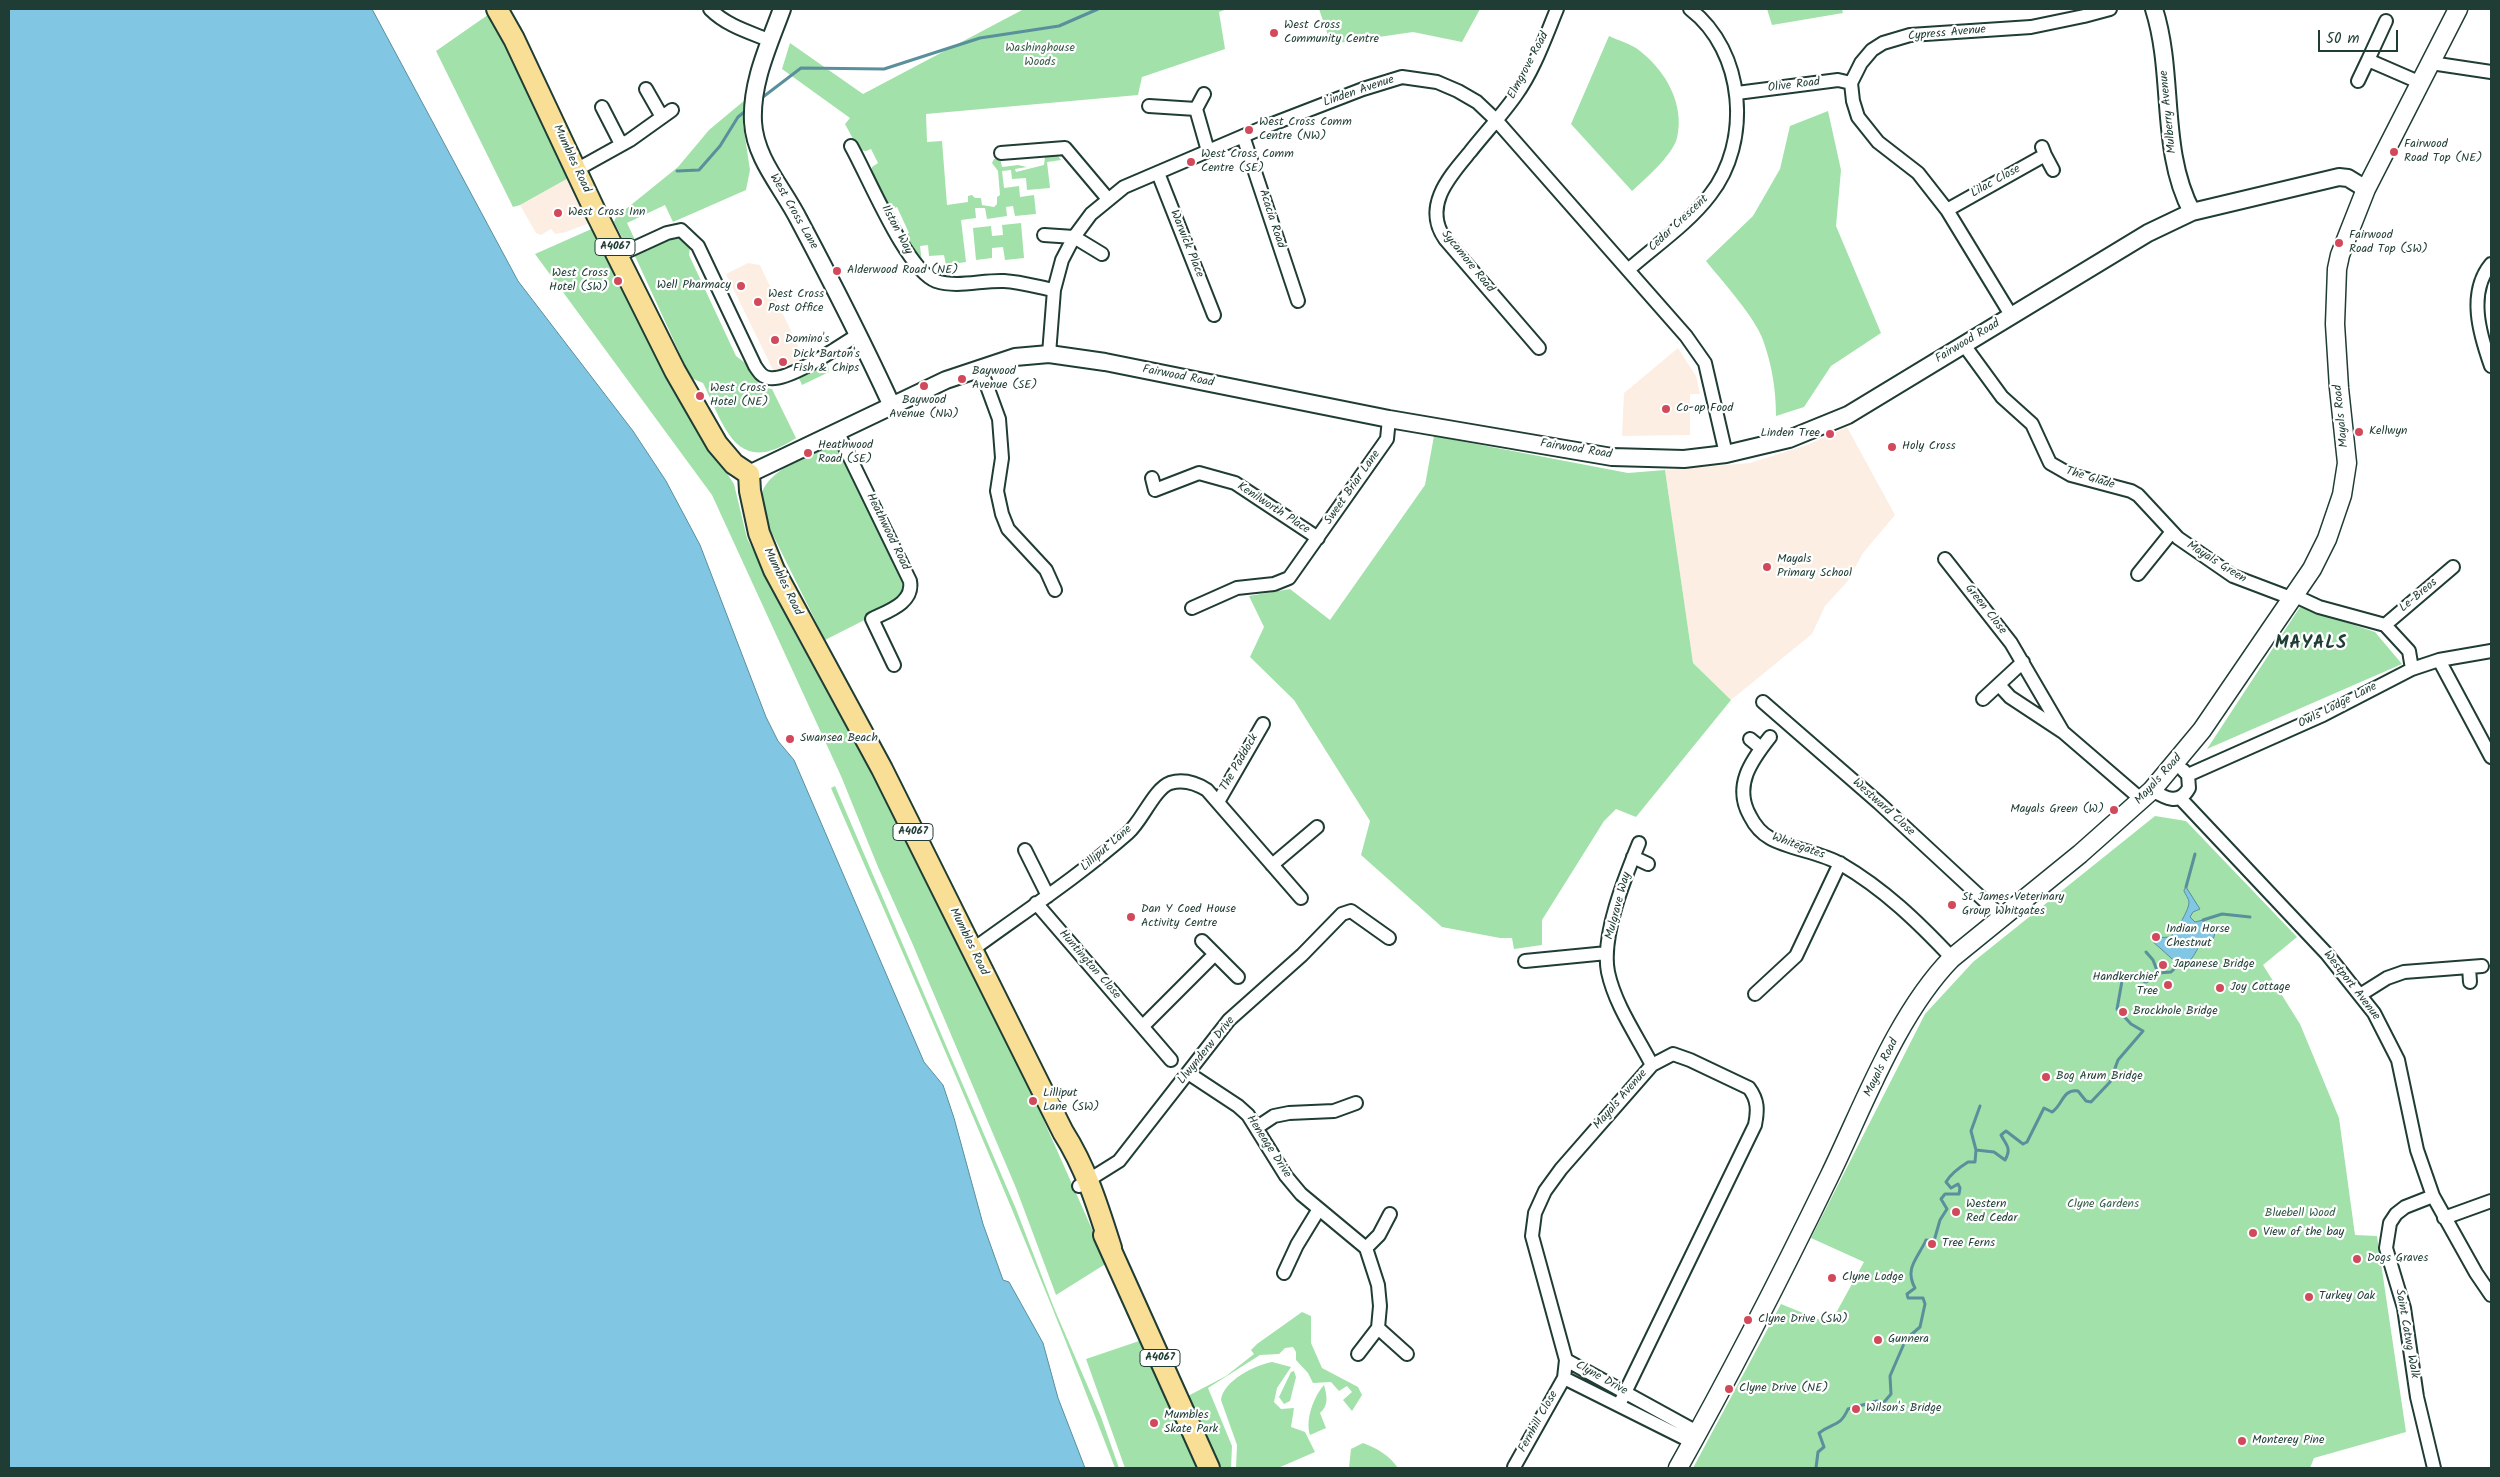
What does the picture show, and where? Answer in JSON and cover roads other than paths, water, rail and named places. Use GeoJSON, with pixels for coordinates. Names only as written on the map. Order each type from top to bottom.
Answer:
{"type":"FeatureCollection","features":[{"type":"Feature","properties":{"kind":"main road","name":"Mumbles Road"},"geometry":{"type":"LineString","coordinates":[[497,9],[514,39],[675,371],[717,444],[734,464],[750,474],[750,491],[760,533],[774,570],[882,769],[1063,1132],[1079,1157],[1084,1183],[1111,1248],[1209,1468]]}},
{"type":"Feature","properties":{"kind":"main road","name":"Mayals Road"},"geometry":{"type":"LineString","coordinates":[[1678,1468],[1773,1292],[1893,1044],[1934,976],[2001,916],[2080,854],[2147,795],[2182,769],[2202,730],[2312,569],[2327,539],[2342,495],[2347,463],[2339,388],[2335,324],[2340,255],[2366,188],[2458,9]]}},
{"type":"Feature","properties":{"kind":"street"},"geometry":{"type":"LineString","coordinates":[[710,9],[734,27],[771,41]]}},
{"type":"Feature","properties":{"kind":"street","name":"Elmgrove Road"},"geometry":{"type":"LineString","coordinates":[[1496,120],[1517,94],[1540,50],[1557,9]]}},
{"type":"Feature","properties":{"kind":"street","name":"Cedar Crescent"},"geometry":{"type":"LineString","coordinates":[[1628,270],[1694,212],[1721,179],[1733,147],[1737,93],[1726,54],[1711,30],[1690,9]]}},
{"type":"Feature","properties":{"kind":"street","name":"Cypress Avenue"},"geometry":{"type":"LineString","coordinates":[[1851,83],[1861,63],[1872,50],[1883,43],[1910,35],[2031,27],[2110,9]]}},
{"type":"Feature","properties":{"kind":"street","name":"Mulberry Avenue"},"geometry":{"type":"LineString","coordinates":[[2154,9],[2167,84],[2175,171],[2192,212]]}},
{"type":"Feature","properties":{"kind":"street","name":"West Cross Lane"},"geometry":{"type":"LineString","coordinates":[[785,10],[771,41],[756,84],[753,122],[760,151],[765,163],[794,210],[859,334],[892,406]]}},
{"type":"Feature","properties":{"kind":"street"},"geometry":{"type":"LineString","coordinates":[[2358,81],[2386,21]]}},
{"type":"Feature","properties":{"kind":"street"},"geometry":{"type":"LineString","coordinates":[[2368,60],[2421,83]]}},
{"type":"Feature","properties":{"kind":"street"},"geometry":{"type":"LineString","coordinates":[[2431,63],[2491,72]]}},
{"type":"Feature","properties":{"kind":"street","name":"Linden Avenue"},"geometry":{"type":"LineString","coordinates":[[1049,354],[1054,290],[1062,260],[1074,237],[1091,214],[1124,187],[1208,150],[1363,89],[1402,77],[1437,82],[1458,91],[1476,102],[1496,120],[1686,336],[1705,363],[1712,386],[1726,454]]}},
{"type":"Feature","properties":{"kind":"street","name":"Olive Road"},"geometry":{"type":"LineString","coordinates":[[1737,93],[1838,80],[1851,83]]}},
{"type":"Feature","properties":{"kind":"street"},"geometry":{"type":"LineString","coordinates":[[1851,83],[1856,109],[1867,129],[1878,142],[1918,173],[1947,210],[2012,316]]}},
{"type":"Feature","properties":{"kind":"street"},"geometry":{"type":"LineString","coordinates":[[576,170],[667,114],[646,89]]}},
{"type":"Feature","properties":{"kind":"street"},"geometry":{"type":"LineString","coordinates":[[1204,94],[1196,109],[1208,150]]}},
{"type":"Feature","properties":{"kind":"street"},"geometry":{"type":"LineString","coordinates":[[1149,106],[1196,109]]}},
{"type":"Feature","properties":{"kind":"street"},"geometry":{"type":"LineString","coordinates":[[602,107],[621,144]]}},
{"type":"Feature","properties":{"kind":"street","name":"Sycamore Road"},"geometry":{"type":"LineString","coordinates":[[1496,120],[1445,182],[1437,208],[1437,224],[1445,239],[1539,348]]}},
{"type":"Feature","properties":{"kind":"street","name":"Acacia Road"},"geometry":{"type":"LineString","coordinates":[[1243,136],[1298,301]]}},
{"type":"Feature","properties":{"kind":"street","name":"Ilston Way"},"geometry":{"type":"LineString","coordinates":[[851,146],[906,253],[922,273],[935,281],[950,284],[1006,281],[1054,290]]}},
{"type":"Feature","properties":{"kind":"street"},"geometry":{"type":"LineString","coordinates":[[1001,153],[1065,148],[1108,200]]}},
{"type":"Feature","properties":{"kind":"street","name":"Lilac Close"},"geometry":{"type":"LineString","coordinates":[[1947,210],[2043,151],[2053,170]]}},
{"type":"Feature","properties":{"kind":"street","name":"Warwick Place"},"geometry":{"type":"LineString","coordinates":[[1158,172],[1214,315]]}},
{"type":"Feature","properties":{"kind":"street","name":"Fairwood Road"},"geometry":{"type":"LineString","coordinates":[[750,474],[838,430],[946,380],[1014,357],[1049,354],[1104,362],[1389,419],[1612,456],[1684,459],[1726,454],[1789,439],[1848,415],[2148,233],[2192,212],[2339,177],[2348,178],[2366,188]]}},
{"type":"Feature","properties":{"kind":"street"},"geometry":{"type":"LineString","coordinates":[[619,255],[667,233],[681,230],[698,246],[755,366],[762,376],[778,378],[809,365],[859,334]]}},
{"type":"Feature","properties":{"kind":"street"},"geometry":{"type":"LineString","coordinates":[[1044,235],[1074,237],[1102,254]]}},
{"type":"Feature","properties":{"kind":"street"},"geometry":{"type":"LineString","coordinates":[[2491,264],[2484,272],[2476,305],[2482,342],[2491,366]]}},
{"type":"Feature","properties":{"kind":"street","name":"The Glade"},"geometry":{"type":"LineString","coordinates":[[1964,345],[2002,397],[2032,424],[2050,463],[2071,475],[2131,491],[2138,495],[2171,533]]}},
{"type":"Feature","properties":{"kind":"street"},"geometry":{"type":"LineString","coordinates":[[980,367],[999,419],[1002,458],[997,491],[1002,514],[1008,529],[1046,570],[1055,590]]}},
{"type":"Feature","properties":{"kind":"street","name":"Sweet Briar Lane"},"geometry":{"type":"LineString","coordinates":[[1192,608],[1237,588],[1274,584],[1289,578],[1387,439],[1389,419]]}},
{"type":"Feature","properties":{"kind":"street","name":"Heathwood Road"},"geometry":{"type":"LineString","coordinates":[[838,430],[911,587],[906,599],[900,605],[868,621],[894,665]]}},
{"type":"Feature","properties":{"kind":"street","name":"Kenilworth Place"},"geometry":{"type":"LineString","coordinates":[[1152,478],[1155,490],[1199,473],[1235,483],[1318,538]]}},
{"type":"Feature","properties":{"kind":"street"},"geometry":{"type":"LineString","coordinates":[[2138,574],[2171,533]]}},
{"type":"Feature","properties":{"kind":"street","name":"Mayals Green"},"geometry":{"type":"LineString","coordinates":[[2171,533],[2233,576],[2319,607],[2385,625]]}},
{"type":"Feature","properties":{"kind":"street","name":"Green Close"},"geometry":{"type":"LineString","coordinates":[[1944,560],[1985,607],[2023,662],[2063,732]]}},
{"type":"Feature","properties":{"kind":"street","name":"Le-Breos"},"geometry":{"type":"LineString","coordinates":[[2385,625],[2453,567]]}},
{"type":"Feature","properties":{"kind":"street"},"geometry":{"type":"LineString","coordinates":[[2385,625],[2409,651],[2412,670]]}},
{"type":"Feature","properties":{"kind":"street","name":"Owls Lodge Lane"},"geometry":{"type":"LineString","coordinates":[[2182,769],[2323,715],[2412,670],[2438,660],[2491,651]]}},
{"type":"Feature","properties":{"kind":"street"},"geometry":{"type":"LineString","coordinates":[[2438,660],[2491,757]]}},
{"type":"Feature","properties":{"kind":"street"},"geometry":{"type":"LineString","coordinates":[[1983,699],[2023,662]]}},
{"type":"Feature","properties":{"kind":"street","name":"Green Close"},"geometry":{"type":"LineString","coordinates":[[1999,685],[2010,697],[2063,732],[2147,795],[2173,800],[2180,798]]}},
{"type":"Feature","properties":{"kind":"street","name":"Westward Close"},"geometry":{"type":"LineString","coordinates":[[1763,702],[1879,803],[2001,916]]}},
{"type":"Feature","properties":{"kind":"street","name":"The Paddock"},"geometry":{"type":"LineString","coordinates":[[1218,802],[1263,724]]}},
{"type":"Feature","properties":{"kind":"street","name":"Whitegates"},"geometry":{"type":"LineString","coordinates":[[1770,737],[1747,772],[1741,793],[1746,810],[1755,825],[1770,838],[1840,863],[1894,900],[1952,958]]}},
{"type":"Feature","properties":{"kind":"street"},"geometry":{"type":"LineString","coordinates":[[1750,739],[1762,748]]}},
{"type":"Feature","properties":{"kind":"street"},"geometry":{"type":"LineString","coordinates":[[2180,798],[2189,788],[2182,769]]}},
{"type":"Feature","properties":{"kind":"street","name":"Lilliput Lane"},"geometry":{"type":"LineString","coordinates":[[972,950],[1048,896],[1130,831],[1161,790],[1170,783],[1194,782],[1206,790],[1301,898]]}},
{"type":"Feature","properties":{"kind":"street","name":"Westport Avenue"},"geometry":{"type":"LineString","coordinates":[[2180,798],[2327,954],[2374,1013],[2398,1060],[2417,1150],[2433,1196],[2476,1273],[2491,1295]]}},
{"type":"Feature","properties":{"kind":"street"},"geometry":{"type":"LineString","coordinates":[[1272,865],[1317,827]]}},
{"type":"Feature","properties":{"kind":"street","name":"Mulgrave Way"},"geometry":{"type":"LineString","coordinates":[[1638,844],[1614,914],[1607,953],[1608,971],[1615,993],[1652,1065]]}},
{"type":"Feature","properties":{"kind":"street"},"geometry":{"type":"LineString","coordinates":[[1025,850],[1048,896]]}},
{"type":"Feature","properties":{"kind":"street","name":"Mulgrave Way"},"geometry":{"type":"LineString","coordinates":[[1633,857],[1648,864]]}},
{"type":"Feature","properties":{"kind":"street","name":"Whitegates"},"geometry":{"type":"LineString","coordinates":[[1755,994],[1796,956],[1840,863]]}},
{"type":"Feature","properties":{"kind":"street","name":"Huntington Close"},"geometry":{"type":"LineString","coordinates":[[1036,903],[1171,1060]]}},
{"type":"Feature","properties":{"kind":"street","name":"Llwynderw Drive"},"geometry":{"type":"LineString","coordinates":[[1084,1183],[1119,1161],[1230,1020],[1302,956],[1342,914],[1351,912],[1389,938]]}},
{"type":"Feature","properties":{"kind":"street"},"geometry":{"type":"LineString","coordinates":[[1202,941],[1238,977]]}},
{"type":"Feature","properties":{"kind":"street"},"geometry":{"type":"LineString","coordinates":[[1526,960],[1607,953]]}},
{"type":"Feature","properties":{"kind":"street"},"geometry":{"type":"LineString","coordinates":[[1143,1026],[1215,954]]}},
{"type":"Feature","properties":{"kind":"street"},"geometry":{"type":"LineString","coordinates":[[2360,995],[2387,978],[2404,972],[2482,966]]}},
{"type":"Feature","properties":{"kind":"street"},"geometry":{"type":"LineString","coordinates":[[2469,967],[2470,982]]}},
{"type":"Feature","properties":{"kind":"street","name":"Mayals Avenue"},"geometry":{"type":"LineString","coordinates":[[1566,1360],[1532,1236],[1536,1213],[1545,1191],[1561,1169],[1652,1065],[1673,1054],[1683,1056],[1749,1088],[1755,1096],[1758,1110],[1755,1125],[1619,1405]]}},
{"type":"Feature","properties":{"kind":"street","name":"Heneage Drive"},"geometry":{"type":"LineString","coordinates":[[1188,1073],[1238,1106],[1256,1128],[1286,1176],[1301,1194],[1366,1248]]}},
{"type":"Feature","properties":{"kind":"street"},"geometry":{"type":"LineString","coordinates":[[1256,1128],[1274,1116],[1281,1114],[1334,1111],[1356,1103]]}},
{"type":"Feature","properties":{"kind":"street","name":"Saint Catwg Walk"},"geometry":{"type":"LineString","coordinates":[[2433,1196],[2405,1207],[2396,1214],[2390,1223],[2386,1248],[2404,1308],[2417,1397],[2434,1468]]}},
{"type":"Feature","properties":{"kind":"street"},"geometry":{"type":"LineString","coordinates":[[2444,1218],[2491,1201]]}},
{"type":"Feature","properties":{"kind":"street"},"geometry":{"type":"LineString","coordinates":[[1284,1273],[1296,1245],[1319,1209]]}},
{"type":"Feature","properties":{"kind":"street"},"geometry":{"type":"LineString","coordinates":[[1358,1354],[1378,1328],[1380,1306],[1378,1286],[1366,1248],[1379,1235],[1390,1214]]}},
{"type":"Feature","properties":{"kind":"street"},"geometry":{"type":"LineString","coordinates":[[1378,1328],[1407,1354]]}},
{"type":"Feature","properties":{"kind":"street","name":"Clyne Drive"},"geometry":{"type":"LineString","coordinates":[[1566,1360],[1625,1393],[1695,1437],[1619,1405],[1564,1378],[1566,1360]]}},
{"type":"Feature","properties":{"kind":"street","name":"Fernhill Close"},"geometry":{"type":"LineString","coordinates":[[1514,1468],[1564,1378]]}},
{"type":"Feature","properties":{"kind":"water"},"geometry":{"type":"Polygon","coordinates":[[[9,9],[372,9],[518,281],[633,431],[666,481],[700,545],[766,717],[778,741],[794,760],[924,1062],[943,1085],[983,1224],[1003,1280],[1009,1282],[1043,1343],[1058,1398],[1085,1468],[9,1468],[9,9]]]}},
{"type":"Feature","properties":{"kind":"water"},"geometry":{"type":"Polygon","coordinates":[[[2186,887],[2200,909],[2193,912],[2190,917],[2195,922],[2203,920],[2210,931],[2215,933],[2213,940],[2203,942],[2190,960],[2180,966],[2151,940],[2153,938],[2170,937],[2176,930],[2189,905],[2184,891],[2186,887]]]}},
{"type":"Feature","properties":{"kind":"waterway"},"geometry":{"type":"LineString","coordinates":[[759,100],[801,68],[884,69],[980,38],[1059,26],[1098,9]]}},
{"type":"Feature","properties":{"kind":"waterway"},"geometry":{"type":"LineString","coordinates":[[677,171],[699,170],[720,146],[738,117],[748,109]]}},
{"type":"Feature","properties":{"kind":"waterway"},"geometry":{"type":"LineString","coordinates":[[2186,887],[2195,854]]}},
{"type":"Feature","properties":{"kind":"waterway"},"geometry":{"type":"LineString","coordinates":[[2203,920],[2222,914],[2250,917]]}},
{"type":"Feature","properties":{"kind":"waterway"},"geometry":{"type":"LineString","coordinates":[[2146,952],[2153,960],[2158,973],[2171,972],[2179,964]]}},
{"type":"Feature","properties":{"kind":"waterway"},"geometry":{"type":"LineString","coordinates":[[1980,1106],[1971,1131],[1976,1150],[1994,1152],[2005,1160],[2008,1149],[2001,1135],[2006,1131],[2023,1144],[2027,1142],[2044,1108],[2052,1112],[2069,1092],[2078,1091],[2086,1101],[2091,1102],[2110,1082],[2118,1060],[2143,1031],[2131,1024],[2117,1009],[2122,981],[2126,976],[2146,982],[2158,973]]}},
{"type":"Feature","properties":{"kind":"waterway"},"geometry":{"type":"LineString","coordinates":[[1816,1468],[1818,1452],[1824,1447],[1819,1433],[1839,1422],[1848,1409],[1877,1401],[1879,1408],[1891,1394],[1890,1376],[1906,1339],[1920,1327],[1925,1304],[1923,1298],[1908,1298],[1907,1294],[1915,1288],[1911,1275],[1913,1263],[1926,1240],[1934,1241],[1940,1220],[1947,1209],[1941,1199],[1945,1194],[1959,1194],[1960,1188],[1958,1184],[1951,1188],[1946,1182],[1965,1164],[1975,1162],[1976,1150]]}},
{"type":"Feature","properties":{"kind":"place","name":"West Cross Community Centre"},"geometry":{"type":"Point","coordinates":[1274,33]}},
{"type":"Feature","properties":{"kind":"place","name":"West Cross Comm Centre (NW)"},"geometry":{"type":"Point","coordinates":[1249,130]}},
{"type":"Feature","properties":{"kind":"place","name":"Fairwood Road Top (NE)"},"geometry":{"type":"Point","coordinates":[2394,152]}},
{"type":"Feature","properties":{"kind":"place","name":"West Cross Comm Centre (SE)"},"geometry":{"type":"Point","coordinates":[1191,162]}},
{"type":"Feature","properties":{"kind":"place","name":"West Cross Inn"},"geometry":{"type":"Point","coordinates":[558,213]}},
{"type":"Feature","properties":{"kind":"place","name":"Fairwood Road Top (SW)"},"geometry":{"type":"Point","coordinates":[2339,243]}},
{"type":"Feature","properties":{"kind":"place","name":"Alderwood Road (NE)"},"geometry":{"type":"Point","coordinates":[837,271]}},
{"type":"Feature","properties":{"kind":"place","name":"West Cross Hotel (SW)"},"geometry":{"type":"Point","coordinates":[618,281]}},
{"type":"Feature","properties":{"kind":"place","name":"Well Pharmacy"},"geometry":{"type":"Point","coordinates":[741,286]}},
{"type":"Feature","properties":{"kind":"place","name":"West Cross Post Office"},"geometry":{"type":"Point","coordinates":[758,302]}},
{"type":"Feature","properties":{"kind":"place","name":"Domino's"},"geometry":{"type":"Point","coordinates":[775,340]}},
{"type":"Feature","properties":{"kind":"place","name":"Dick Barton's Fish & Chips"},"geometry":{"type":"Point","coordinates":[783,362]}},
{"type":"Feature","properties":{"kind":"place","name":"Baywood Avenue (SE)"},"geometry":{"type":"Point","coordinates":[962,379]}},
{"type":"Feature","properties":{"kind":"place","name":"Baywood Avenue (NW)"},"geometry":{"type":"Point","coordinates":[924,386]}},
{"type":"Feature","properties":{"kind":"place","name":"West Cross Hotel (NE)"},"geometry":{"type":"Point","coordinates":[700,396]}},
{"type":"Feature","properties":{"kind":"place","name":"Co-op Food"},"geometry":{"type":"Point","coordinates":[1666,409]}},
{"type":"Feature","properties":{"kind":"place","name":"Kellwyn"},"geometry":{"type":"Point","coordinates":[2359,432]}},
{"type":"Feature","properties":{"kind":"place","name":"Linden Tree"},"geometry":{"type":"Point","coordinates":[1830,434]}},
{"type":"Feature","properties":{"kind":"place","name":"Holy Cross"},"geometry":{"type":"Point","coordinates":[1892,447]}},
{"type":"Feature","properties":{"kind":"place","name":"Heathwood Road (SE)"},"geometry":{"type":"Point","coordinates":[808,453]}},
{"type":"Feature","properties":{"kind":"place","name":"Mayals Primary School"},"geometry":{"type":"Point","coordinates":[1767,567]}},
{"type":"Feature","properties":{"kind":"place","name":"Swansea Beach"},"geometry":{"type":"Point","coordinates":[790,739]}},
{"type":"Feature","properties":{"kind":"place","name":"Mayals Green (W)"},"geometry":{"type":"Point","coordinates":[2114,810]}},
{"type":"Feature","properties":{"kind":"place","name":"St James Veterinary Group Whitgates"},"geometry":{"type":"Point","coordinates":[1952,905]}},
{"type":"Feature","properties":{"kind":"place","name":"Dan Y Coed House Activity Centre"},"geometry":{"type":"Point","coordinates":[1131,917]}},
{"type":"Feature","properties":{"kind":"place","name":"Indian Horse Chestnut"},"geometry":{"type":"Point","coordinates":[2156,937]}},
{"type":"Feature","properties":{"kind":"place","name":"Japanese Bridge"},"geometry":{"type":"Point","coordinates":[2163,965]}},
{"type":"Feature","properties":{"kind":"place","name":"Handkerchief Tree"},"geometry":{"type":"Point","coordinates":[2168,985]}},
{"type":"Feature","properties":{"kind":"place","name":"Joy Cottage"},"geometry":{"type":"Point","coordinates":[2220,988]}},
{"type":"Feature","properties":{"kind":"place","name":"Brockhole Bridge"},"geometry":{"type":"Point","coordinates":[2123,1012]}},
{"type":"Feature","properties":{"kind":"place","name":"Bog Arum Bridge"},"geometry":{"type":"Point","coordinates":[2046,1077]}},
{"type":"Feature","properties":{"kind":"place","name":"Lilliput Lane (SW)"},"geometry":{"type":"Point","coordinates":[1033,1101]}},
{"type":"Feature","properties":{"kind":"place","name":"Western Red Cedar"},"geometry":{"type":"Point","coordinates":[1956,1212]}},
{"type":"Feature","properties":{"kind":"place","name":"View of the bay"},"geometry":{"type":"Point","coordinates":[2253,1233]}},
{"type":"Feature","properties":{"kind":"place","name":"Tree Ferns"},"geometry":{"type":"Point","coordinates":[1932,1244]}},
{"type":"Feature","properties":{"kind":"place","name":"Dogs Graves"},"geometry":{"type":"Point","coordinates":[2357,1259]}},
{"type":"Feature","properties":{"kind":"place","name":"Clyne Lodge"},"geometry":{"type":"Point","coordinates":[1832,1278]}},
{"type":"Feature","properties":{"kind":"place","name":"Turkey Oak"},"geometry":{"type":"Point","coordinates":[2309,1297]}},
{"type":"Feature","properties":{"kind":"place","name":"Clyne Drive (SW)"},"geometry":{"type":"Point","coordinates":[1748,1320]}},
{"type":"Feature","properties":{"kind":"place","name":"Gunnera"},"geometry":{"type":"Point","coordinates":[1878,1340]}},
{"type":"Feature","properties":{"kind":"place","name":"Clyne Drive (NE)"},"geometry":{"type":"Point","coordinates":[1729,1389]}},
{"type":"Feature","properties":{"kind":"place","name":"Wilson's Bridge"},"geometry":{"type":"Point","coordinates":[1856,1409]}},
{"type":"Feature","properties":{"kind":"place","name":"Mumbles Skate Park"},"geometry":{"type":"Point","coordinates":[1154,1423]}},
{"type":"Feature","properties":{"kind":"place","name":"Monterey Pine"},"geometry":{"type":"Point","coordinates":[2242,1441]}},
{"type":"Feature","properties":{"kind":"district","name":"MAYALS"},"geometry":{"type":"Point","coordinates":[2311,645]}},
{"type":"Feature","properties":{"kind":"park label","name":"Washinghouse Woods"},"geometry":{"type":"Point","coordinates":[1040,56]}},
{"type":"Feature","properties":{"kind":"park label","name":"Clyne Gardens"},"geometry":{"type":"Point","coordinates":[2103,1205]}},
{"type":"Feature","properties":{"kind":"park label","name":"Bluebell Wood"},"geometry":{"type":"Point","coordinates":[2300,1214]}}]}
